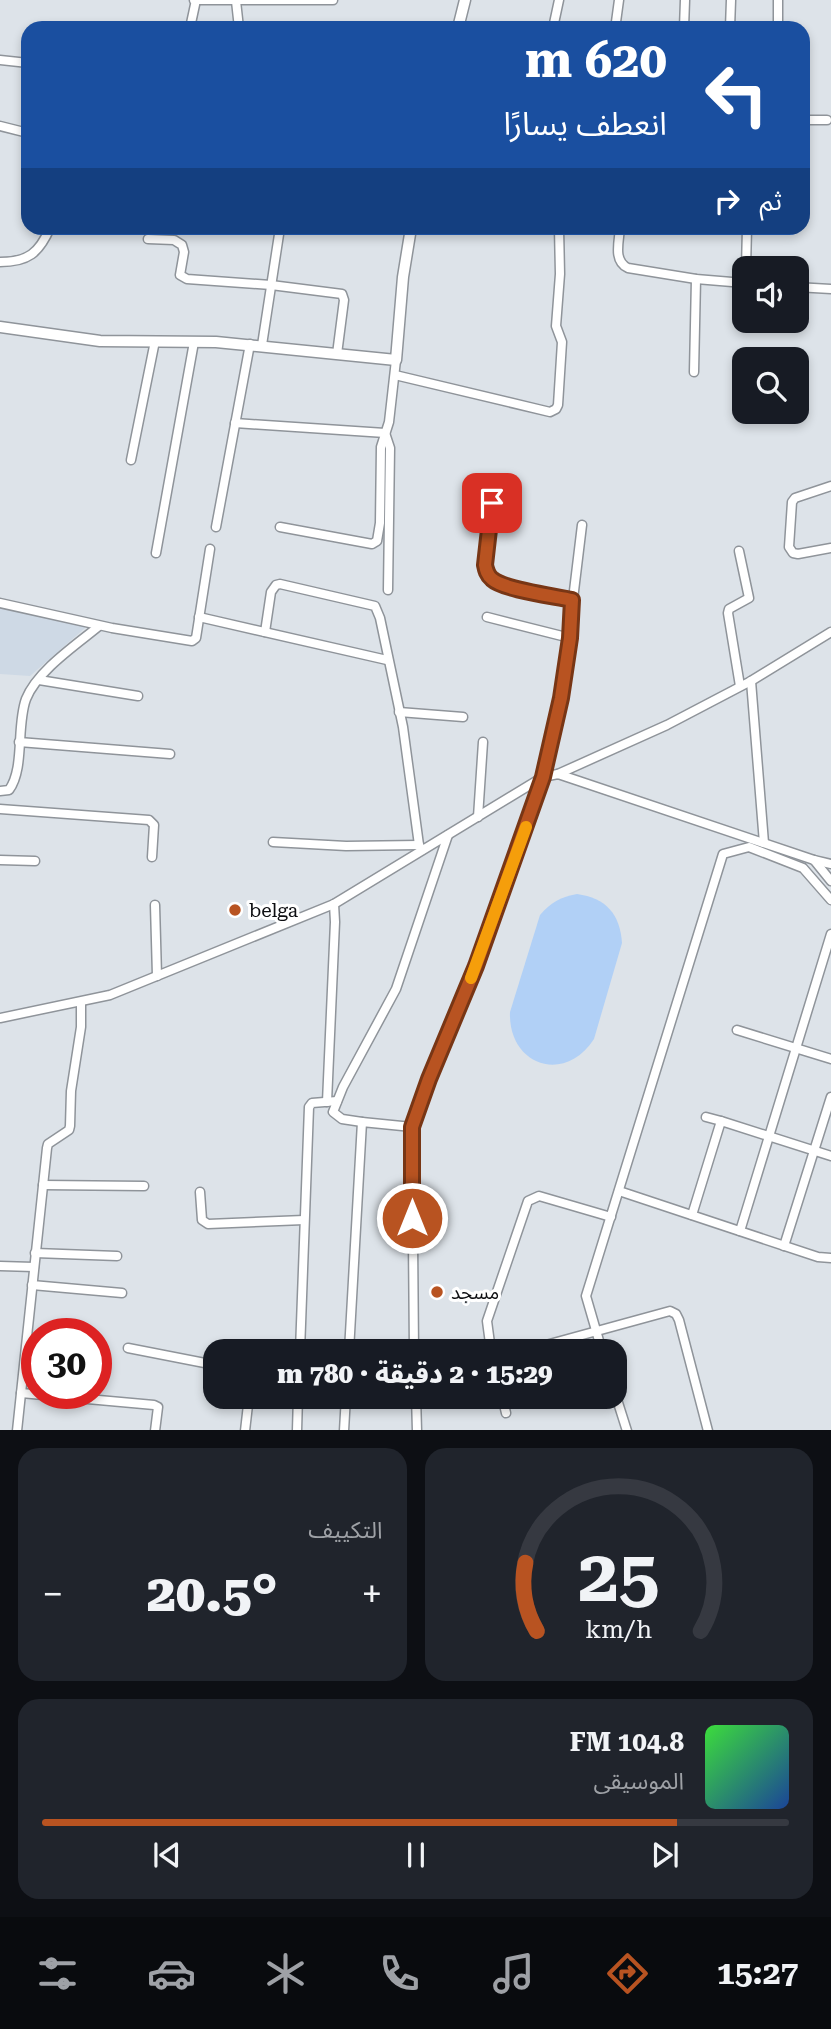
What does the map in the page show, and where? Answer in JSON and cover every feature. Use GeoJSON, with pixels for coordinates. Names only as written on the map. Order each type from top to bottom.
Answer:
{"type":"FeatureCollection","features":[{"type":"Feature","properties":{"kind":"street"},"geometry":{"type":"LineString","coordinates":[[191,21],[195,0],[332,0]]}},
{"type":"Feature","properties":{"kind":"street"},"geometry":{"type":"LineString","coordinates":[[453,0],[465,1],[460,21]]}},
{"type":"Feature","properties":{"kind":"street"},"geometry":{"type":"LineString","coordinates":[[554,21],[559,0]]}},
{"type":"Feature","properties":{"kind":"street"},"geometry":{"type":"LineString","coordinates":[[616,21],[619,0]]}},
{"type":"Feature","properties":{"kind":"street"},"geometry":{"type":"LineString","coordinates":[[684,21],[685,0]]}},
{"type":"Feature","properties":{"kind":"street"},"geometry":{"type":"LineString","coordinates":[[730,21],[731,0]]}},
{"type":"Feature","properties":{"kind":"street"},"geometry":{"type":"LineString","coordinates":[[778,0],[778,21]]}},
{"type":"Feature","properties":{"kind":"street"},"geometry":{"type":"LineString","coordinates":[[236,2],[238,21]]}},
{"type":"Feature","properties":{"kind":"street"},"geometry":{"type":"LineString","coordinates":[[0,60],[21,62]]}},
{"type":"Feature","properties":{"kind":"street"},"geometry":{"type":"LineString","coordinates":[[810,120],[827,120]]}},
{"type":"Feature","properties":{"kind":"street"},"geometry":{"type":"LineString","coordinates":[[0,126],[21,131]]}},
{"type":"Feature","properties":{"kind":"street"},"geometry":{"type":"LineString","coordinates":[[0,262],[26,258],[35,252],[46,235]]}},
{"type":"Feature","properties":{"kind":"street"},"geometry":{"type":"LineString","coordinates":[[262,345],[279,235]]}},
{"type":"Feature","properties":{"kind":"street"},"geometry":{"type":"LineString","coordinates":[[280,527],[372,544],[377,541],[380,523],[381,447],[386,433],[395,374],[403,277],[410,235]]}},
{"type":"Feature","properties":{"kind":"street"},"geometry":{"type":"LineString","coordinates":[[395,374],[550,412],[556,409],[562,342],[556,326],[559,235]]}},
{"type":"Feature","properties":{"kind":"street"},"geometry":{"type":"LineString","coordinates":[[619,235],[618,254],[621,265],[628,268],[732,282]]}},
{"type":"Feature","properties":{"kind":"street"},"geometry":{"type":"LineString","coordinates":[[746,256],[747,235]]}},
{"type":"Feature","properties":{"kind":"street"},"geometry":{"type":"LineString","coordinates":[[148,239],[174,240],[182,245],[184,252],[180,275],[183,278],[271,285],[344,296],[337,354]]}},
{"type":"Feature","properties":{"kind":"street"},"geometry":{"type":"LineString","coordinates":[[694,372],[696,279]]}},
{"type":"Feature","properties":{"kind":"street"},"geometry":{"type":"LineString","coordinates":[[809,288],[831,289]]}},
{"type":"Feature","properties":{"kind":"street"},"geometry":{"type":"LineString","coordinates":[[0,327],[89,340],[250,344],[396,360]]}},
{"type":"Feature","properties":{"kind":"street"},"geometry":{"type":"LineString","coordinates":[[131,460],[155,341]]}},
{"type":"Feature","properties":{"kind":"street"},"geometry":{"type":"LineString","coordinates":[[156,553],[194,342]]}},
{"type":"Feature","properties":{"kind":"street"},"geometry":{"type":"LineString","coordinates":[[216,527],[250,344]]}},
{"type":"Feature","properties":{"kind":"street"},"geometry":{"type":"LineString","coordinates":[[236,423],[386,433]]}},
{"type":"Feature","properties":{"kind":"street"},"geometry":{"type":"LineString","coordinates":[[386,433],[390,448],[388,590]]}},
{"type":"Feature","properties":{"kind":"street"},"geometry":{"type":"LineString","coordinates":[[495,484],[487,540],[487,573],[494,581],[505,586],[572,600]]}},
{"type":"Feature","properties":{"kind":"street"},"geometry":{"type":"LineString","coordinates":[[831,486],[795,498],[792,502],[789,547],[798,554],[831,548]]}},
{"type":"Feature","properties":{"kind":"street"},"geometry":{"type":"LineString","coordinates":[[414,1339],[412,1127],[476,966],[543,777],[561,698],[582,525]]}},
{"type":"Feature","properties":{"kind":"street"},"geometry":{"type":"LineString","coordinates":[[0,603],[187,642],[196,638],[210,549]]}},
{"type":"Feature","properties":{"kind":"street"},"geometry":{"type":"LineString","coordinates":[[739,551],[749,598],[729,608],[727,612],[740,686]]}},
{"type":"Feature","properties":{"kind":"street"},"geometry":{"type":"LineString","coordinates":[[265,632],[271,592],[280,584],[371,604],[377,609],[399,712],[420,847]]}},
{"type":"Feature","properties":{"kind":"street"},"geometry":{"type":"LineString","coordinates":[[199,617],[387,660]]}},
{"type":"Feature","properties":{"kind":"street"},"geometry":{"type":"LineString","coordinates":[[487,617],[570,638]]}},
{"type":"Feature","properties":{"kind":"street"},"geometry":{"type":"LineString","coordinates":[[0,791],[9,790],[15,779],[27,699],[39,680],[99,625]]}},
{"type":"Feature","properties":{"kind":"street"},"geometry":{"type":"LineString","coordinates":[[0,1018],[110,995],[334,904],[420,847],[449,835],[543,777],[558,774],[667,725],[751,681],[831,632]]}},
{"type":"Feature","properties":{"kind":"street"},"geometry":{"type":"LineString","coordinates":[[39,680],[138,696]]}},
{"type":"Feature","properties":{"kind":"street"},"geometry":{"type":"LineString","coordinates":[[751,681],[764,843]]}},
{"type":"Feature","properties":{"kind":"street"},"geometry":{"type":"LineString","coordinates":[[399,712],[463,717]]}},
{"type":"Feature","properties":{"kind":"street"},"geometry":{"type":"LineString","coordinates":[[19,742],[170,754]]}},
{"type":"Feature","properties":{"kind":"street"},"geometry":{"type":"LineString","coordinates":[[478,817],[483,742]]}},
{"type":"Feature","properties":{"kind":"street"},"geometry":{"type":"LineString","coordinates":[[558,774],[831,864]]}},
{"type":"Feature","properties":{"kind":"street"},"geometry":{"type":"LineString","coordinates":[[0,808],[149,820],[154,825],[152,857]]}},
{"type":"Feature","properties":{"kind":"street"},"geometry":{"type":"LineString","coordinates":[[412,1127],[362,1122],[337,1117],[333,1112],[396,989],[449,835]]}},
{"type":"Feature","properties":{"kind":"street"},"geometry":{"type":"LineString","coordinates":[[273,842],[420,847]]}},
{"type":"Feature","properties":{"kind":"street"},"geometry":{"type":"LineString","coordinates":[[598,1339],[586,1296],[723,854],[749,847],[803,868],[831,900]]}},
{"type":"Feature","properties":{"kind":"street"},"geometry":{"type":"LineString","coordinates":[[0,860],[35,861]]}},
{"type":"Feature","properties":{"kind":"street"},"geometry":{"type":"LineString","coordinates":[[814,860],[831,881]]}},
{"type":"Feature","properties":{"kind":"street"},"geometry":{"type":"LineString","coordinates":[[327,1102],[334,904]]}},
{"type":"Feature","properties":{"kind":"street"},"geometry":{"type":"LineString","coordinates":[[155,905],[157,976]]}},
{"type":"Feature","properties":{"kind":"street"},"geometry":{"type":"LineString","coordinates":[[740,1231],[831,934]]}},
{"type":"Feature","properties":{"kind":"street"},"geometry":{"type":"LineString","coordinates":[[29,1318],[48,1144],[69,1130],[70,1126],[71,1091],[81,1027],[81,1002]]}},
{"type":"Feature","properties":{"kind":"street"},"geometry":{"type":"LineString","coordinates":[[737,1030],[831,1059]]}},
{"type":"Feature","properties":{"kind":"street"},"geometry":{"type":"LineString","coordinates":[[784,1246],[831,1097]]}},
{"type":"Feature","properties":{"kind":"street"},"geometry":{"type":"LineString","coordinates":[[300,1339],[309,1108],[312,1103],[337,1101]]}},
{"type":"Feature","properties":{"kind":"street"},"geometry":{"type":"LineString","coordinates":[[706,1117],[831,1156]]}},
{"type":"Feature","properties":{"kind":"street"},"geometry":{"type":"LineString","coordinates":[[692,1215],[721,1121]]}},
{"type":"Feature","properties":{"kind":"street"},"geometry":{"type":"LineString","coordinates":[[350,1339],[362,1122]]}},
{"type":"Feature","properties":{"kind":"street"},"geometry":{"type":"LineString","coordinates":[[43,1185],[144,1186]]}},
{"type":"Feature","properties":{"kind":"street"},"geometry":{"type":"LineString","coordinates":[[619,1191],[818,1257],[831,1258]]}},
{"type":"Feature","properties":{"kind":"street"},"geometry":{"type":"LineString","coordinates":[[200,1192],[202,1220],[208,1224],[304,1220]]}},
{"type":"Feature","properties":{"kind":"street"},"geometry":{"type":"LineString","coordinates":[[489,1339],[487,1321],[528,1201],[539,1196],[611,1217]]}},
{"type":"Feature","properties":{"kind":"street"},"geometry":{"type":"LineString","coordinates":[[35,1253],[117,1256]]}},
{"type":"Feature","properties":{"kind":"street"},"geometry":{"type":"LineString","coordinates":[[0,1266],[34,1267]]}},
{"type":"Feature","properties":{"kind":"street"},"geometry":{"type":"LineString","coordinates":[[32,1285],[122,1293]]}},
{"type":"Feature","properties":{"kind":"street"},"geometry":{"type":"LineString","coordinates":[[569,1339],[670,1311],[676,1314],[708,1430]]}},
{"type":"Feature","properties":{"kind":"street"},"geometry":{"type":"LineString","coordinates":[[128,1348],[203,1364]]}},
{"type":"Feature","properties":{"kind":"street"},"geometry":{"type":"LineString","coordinates":[[17,1430],[21,1393]]}},
{"type":"Feature","properties":{"kind":"street"},"geometry":{"type":"LineString","coordinates":[[112,1401],[154,1405],[158,1408],[155,1430]]}},
{"type":"Feature","properties":{"kind":"street"},"geometry":{"type":"LineString","coordinates":[[245,1430],[247,1409]]}},
{"type":"Feature","properties":{"kind":"street"},"geometry":{"type":"LineString","coordinates":[[297,1430],[298,1409]]}},
{"type":"Feature","properties":{"kind":"street"},"geometry":{"type":"LineString","coordinates":[[344,1430],[345,1409]]}},
{"type":"Feature","properties":{"kind":"street"},"geometry":{"type":"LineString","coordinates":[[416,1409],[417,1430]]}},
{"type":"Feature","properties":{"kind":"street"},"geometry":{"type":"LineString","coordinates":[[505,1409],[506,1413]]}},
{"type":"Feature","properties":{"kind":"street"},"geometry":{"type":"LineString","coordinates":[[620,1409],[627,1430]]}},
{"type":"Feature","properties":{"kind":"shaded area"},"geometry":{"type":"Polygon","coordinates":[[[0,607],[85,628],[30,676],[0,674],[0,607]]]}},
{"type":"Feature","properties":{"kind":"shaded area"},"geometry":{"type":"Polygon","coordinates":[[[577,894],[596,899],[610,909],[618,924],[622,943],[594,1039],[582,1053],[568,1062],[554,1065],[540,1063],[528,1056],[518,1045],[512,1030],[510,1012],[540,915],[557,901],[577,894]]]}},
{"type":"Feature","properties":{"kind":"slow traffic"},"geometry":{"type":"LineString","coordinates":[[471,978],[526,827]]}},
{"type":"Feature","properties":{"kind":"place","name":"belga"},"geometry":{"type":"Point","coordinates":[235,910]}},
{"type":"Feature","properties":{"kind":"place","name":"مسجد"},"geometry":{"type":"Point","coordinates":[437,1292]}},
{"type":"Feature","properties":{"kind":"route"},"geometry":{"type":"LineString","coordinates":[[412,1218],[412,1127],[476,966],[543,777],[561,698],[570,638],[572,600],[505,586],[494,581],[487,573],[485,565],[492,503]]}}]}
